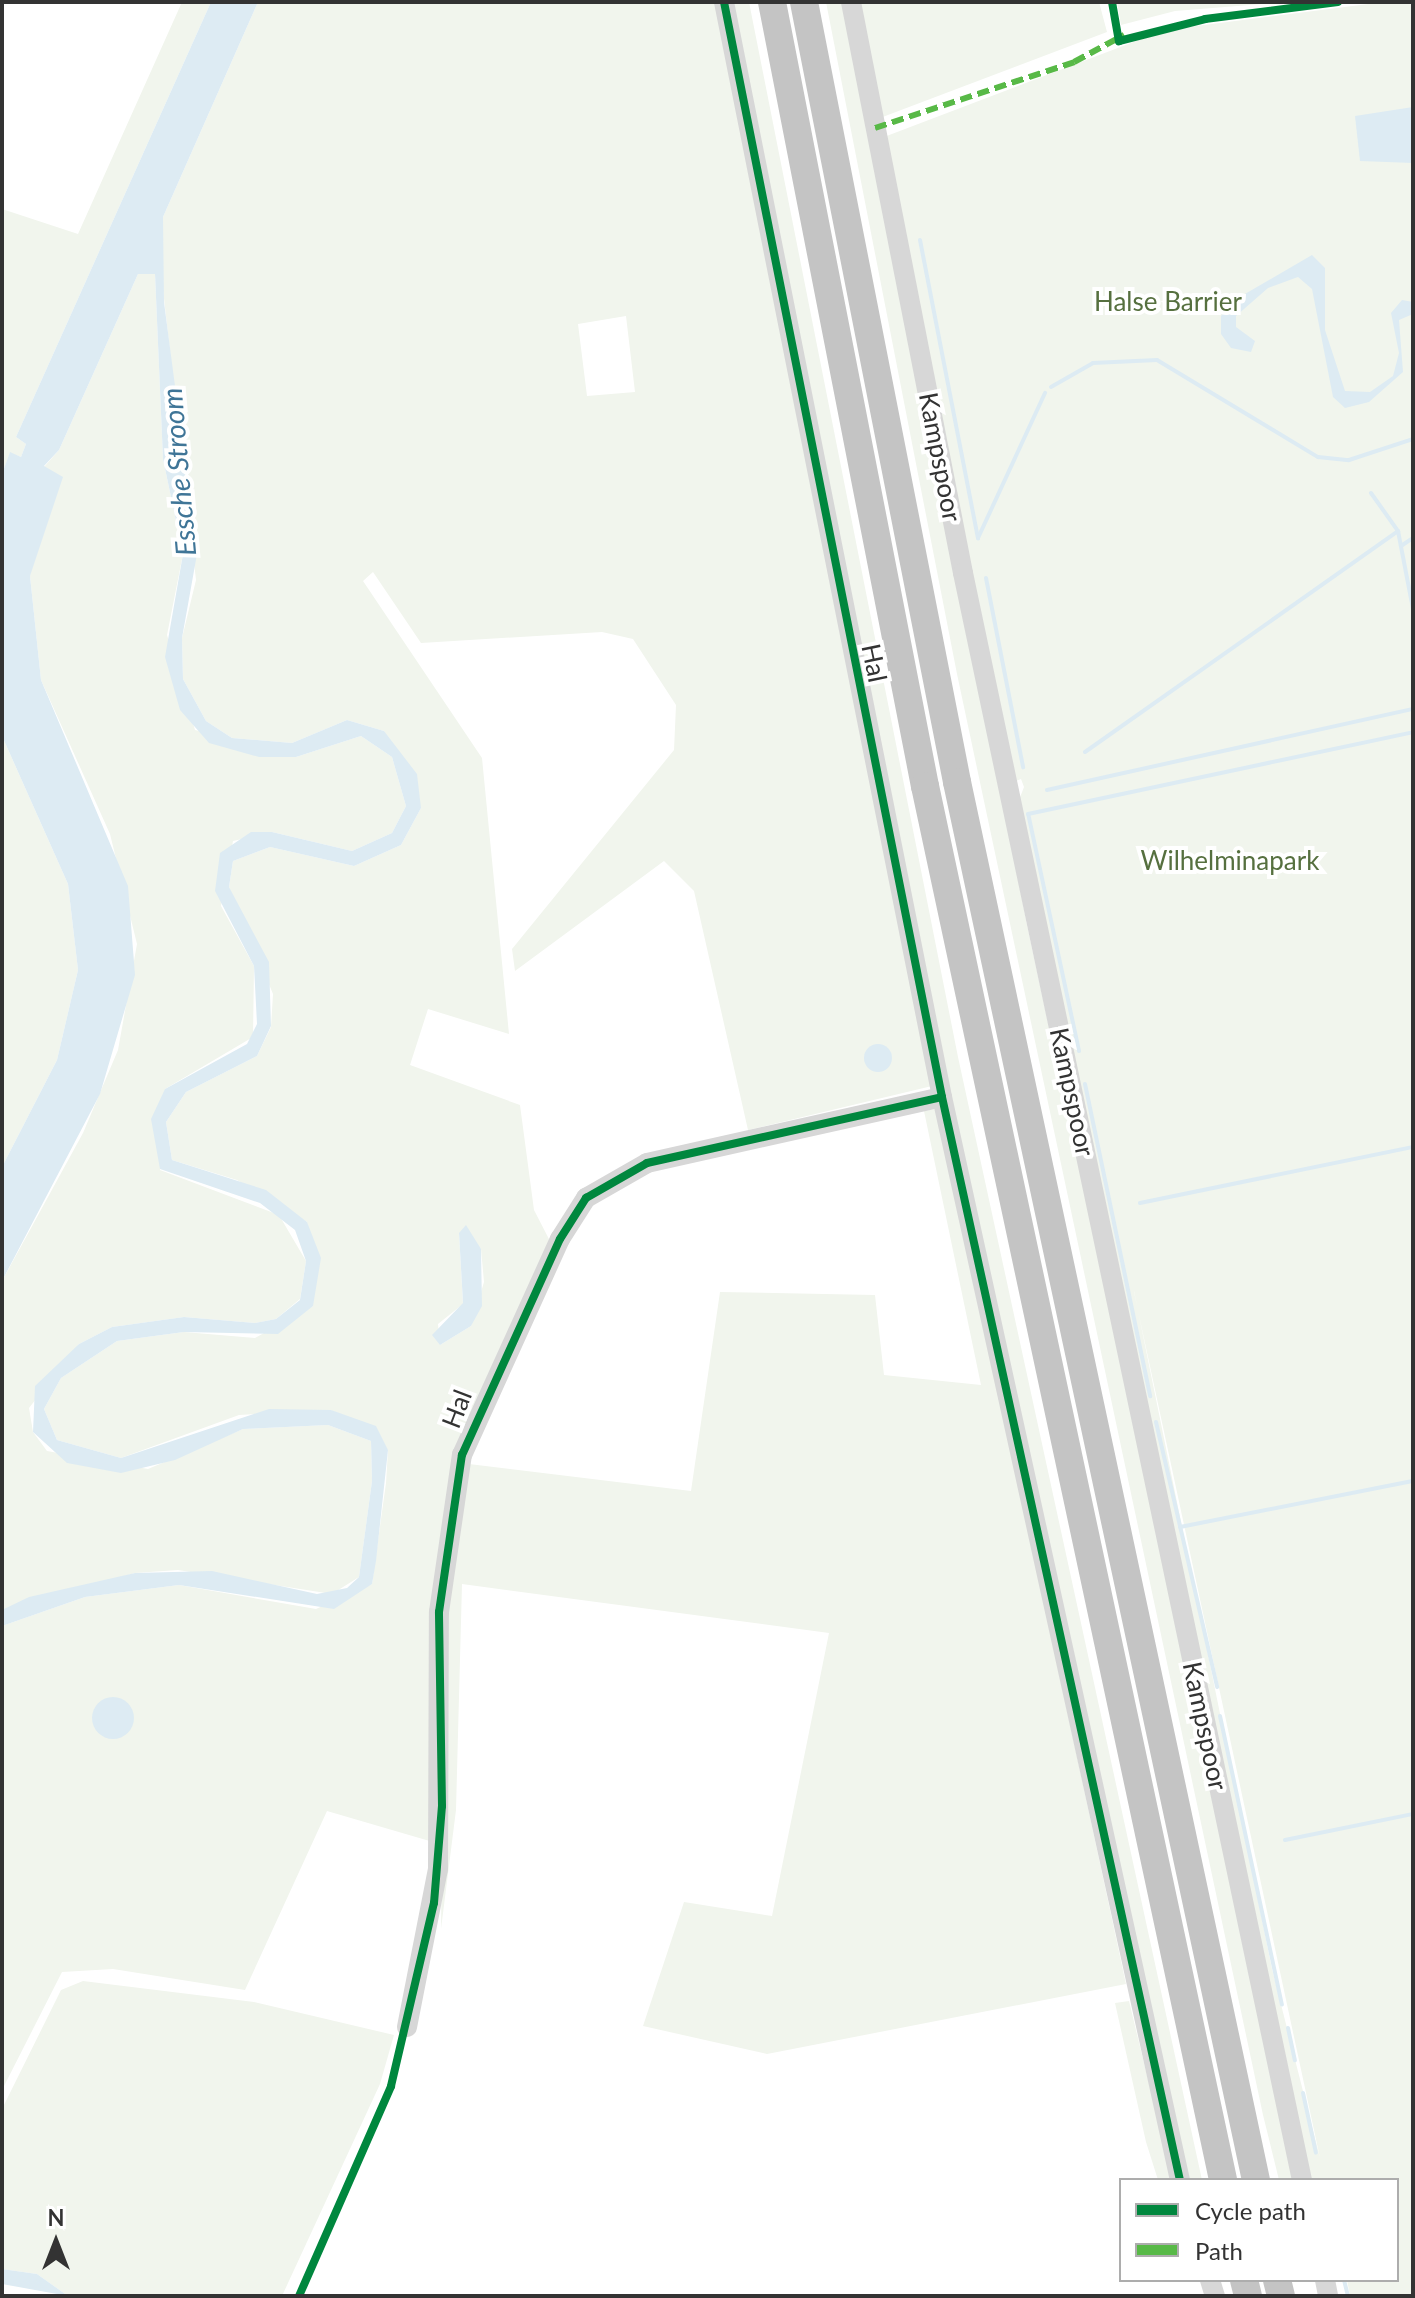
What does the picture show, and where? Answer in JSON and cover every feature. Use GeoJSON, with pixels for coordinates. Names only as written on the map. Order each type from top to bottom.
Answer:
{"type":"FeatureCollection","features":[{"type":"Feature","properties":{"kind":"highway"},"geometry":{"type":"LineString","coordinates":[[772,2],[925,786],[1223,2178]]}},
{"type":"Feature","properties":{"kind":"highway"},"geometry":{"type":"LineString","coordinates":[[804,2],[957,782],[1256,2178]]}},
{"type":"Feature","properties":{"kind":"street","name":"Hal"},"geometry":{"type":"LineString","coordinates":[[724,2],[942,1097],[1180,2178]]}},
{"type":"Feature","properties":{"kind":"street","name":"Kampspoor"},"geometry":{"type":"LineString","coordinates":[[851,2],[963,573],[1302,2178]]}},
{"type":"Feature","properties":{"kind":"street","name":"Hal"},"geometry":{"type":"LineString","coordinates":[[407,2027],[438,1869],[439,1612],[462,1455],[560,1239],[586,1198],[647,1163],[942,1097]]}},
{"type":"Feature","properties":{"kind":"green space"},"geometry":{"type":"Polygon","coordinates":[[[182,2],[211,2],[16,437],[26,444],[21,457],[10,453],[2,474],[2,209],[78,234],[182,2]]]}},
{"type":"Feature","properties":{"kind":"green space"},"geometry":{"type":"Polygon","coordinates":[[[258,2],[717,2],[932,1086],[748,1130],[694,891],[664,861],[515,971],[512,949],[674,750],[676,705],[633,639],[602,632],[421,643],[373,572],[363,581],[482,758],[509,1034],[428,1009],[410,1065],[520,1105],[534,1210],[551,1243],[458,1451],[433,1842],[327,1811],[245,1990],[113,1969],[62,1972],[2,2090],[2,1626],[85,1597],[179,1585],[316,1609],[372,1584],[386,1483],[388,1450],[331,1410],[239,1415],[121,1458],[57,1440],[44,1409],[61,1378],[117,1341],[184,1332],[255,1338],[313,1306],[307,1222],[237,1180],[172,1160],[166,1122],[186,1092],[257,1056],[271,1027],[273,994],[229,887],[233,861],[270,847],[354,866],[401,845],[421,808],[384,731],[347,720],[292,743],[232,738],[206,721],[183,679],[182,638],[196,580],[162,281],[163,217],[258,2]],[[626,316],[578,324],[587,396],[635,392],[626,316]],[[459,1233],[463,1304],[438,1324],[440,1345],[471,1326],[484,1282],[481,1249],[459,1233]]]}},
{"type":"Feature","properties":{"kind":"green space"},"geometry":{"type":"Polygon","coordinates":[[[733,2],[749,2],[958,1057],[1202,2178],[1187,2178],[953,1122],[733,2]]]}},
{"type":"Feature","properties":{"kind":"green space"},"geometry":{"type":"Polygon","coordinates":[[[826,2],[844,2],[1027,925],[1296,2178],[1279,2178],[1263,2115],[957,674],[826,2]]]}},
{"type":"Feature","properties":{"kind":"green space"},"geometry":{"type":"Polygon","coordinates":[[[859,2],[1099,2],[1107,32],[880,118],[859,2]]]}},
{"type":"Feature","properties":{"kind":"green space"},"geometry":{"type":"Polygon","coordinates":[[[1117,2],[1286,2],[1175,11],[1121,25],[1117,2]]]}},
{"type":"Feature","properties":{"kind":"green space"},"geometry":{"type":"Polygon","coordinates":[[[1384,2],[1413,2],[1413,2296],[1350,2296],[1347,2282],[1399,2282],[1399,2178],[1306,2178],[1019,800],[1024,787],[1021,779],[1011,783],[884,137],[1165,30],[1384,2]],[[1138,1310],[1272,1969],[1320,2158],[1138,1310]]]}},
{"type":"Feature","properties":{"kind":"green space"},"geometry":{"type":"Polygon","coordinates":[[[138,274],[155,274],[163,459],[183,554],[167,635],[195,730],[296,757],[361,736],[392,757],[406,806],[392,833],[352,851],[272,832],[233,841],[221,906],[254,966],[253,1037],[165,1089],[160,1170],[279,1215],[306,1261],[300,1299],[276,1319],[255,1323],[184,1317],[112,1327],[79,1344],[29,1408],[33,1432],[47,1451],[148,1469],[243,1429],[328,1425],[371,1441],[372,1481],[359,1577],[332,1594],[178,1570],[135,1573],[2,1610],[2,1281],[83,1133],[118,1050],[137,944],[110,834],[41,680],[30,576],[44,467],[59,450],[138,274]]]}},
{"type":"Feature","properties":{"kind":"green space"},"geometry":{"type":"Polygon","coordinates":[[[2,736],[68,884],[78,970],[57,1060],[2,1167],[2,736]]]}},
{"type":"Feature","properties":{"kind":"green space"},"geometry":{"type":"Polygon","coordinates":[[[937,1109],[1126,1984],[767,2054],[643,2026],[684,1902],[772,1916],[829,1633],[462,1584],[456,1810],[441,1929],[445,1621],[469,1464],[691,1491],[720,1292],[875,1295],[884,1375],[981,1385],[924,1111],[937,1109]]]}},
{"type":"Feature","properties":{"kind":"green space"},"geometry":{"type":"Polygon","coordinates":[[[83,1981],[254,2002],[394,2035],[380,2084],[282,2296],[68,2296],[37,2274],[2,2269],[2,2109],[61,1990],[83,1981]]]}},
{"type":"Feature","properties":{"kind":"green space"},"geometry":{"type":"Polygon","coordinates":[[[1129,2001],[1173,2178],[1157,2178],[1146,2142],[1115,2003],[1129,2001]]]}},
{"type":"Feature","properties":{"kind":"water","name":"Essche Stroom"},"geometry":{"type":"Polygon","coordinates":[[[211,2],[258,2],[163,217],[164,302],[197,554],[182,638],[183,679],[206,721],[232,738],[292,743],[347,720],[384,731],[417,774],[421,808],[401,845],[354,866],[270,847],[233,861],[229,887],[269,962],[271,1026],[257,1056],[186,1092],[166,1122],[172,1160],[266,1190],[307,1222],[321,1258],[313,1306],[278,1334],[184,1332],[117,1341],[61,1378],[44,1409],[57,1440],[121,1458],[269,1409],[331,1410],[376,1426],[388,1450],[376,1561],[372,1584],[334,1609],[179,1585],[85,1597],[2,1626],[2,1610],[29,1597],[135,1573],[212,1571],[317,1594],[347,1588],[359,1577],[372,1481],[371,1441],[328,1425],[243,1429],[175,1460],[121,1473],[67,1463],[33,1432],[35,1386],[79,1344],[112,1327],[184,1317],[255,1323],[276,1319],[300,1300],[306,1261],[295,1230],[260,1203],[160,1169],[151,1119],[165,1089],[247,1044],[257,1024],[254,966],[215,891],[220,853],[251,832],[272,832],[352,851],[392,833],[406,806],[392,757],[361,736],[296,757],[259,757],[209,743],[180,710],[165,657],[183,554],[163,459],[155,274],[138,274],[59,450],[44,466],[63,477],[30,576],[41,680],[128,886],[135,975],[100,1094],[2,1281],[2,1167],[57,1060],[78,970],[68,884],[2,736],[2,474],[10,452],[21,457],[26,444],[16,437],[211,2]]]}},
{"type":"Feature","properties":{"kind":"water"},"geometry":{"type":"Polygon","coordinates":[[[1413,107],[1413,163],[1360,161],[1355,116],[1413,107]]]}},
{"type":"Feature","properties":{"kind":"water"},"geometry":{"type":"Polygon","coordinates":[[[1312,255],[1325,268],[1325,330],[1345,391],[1370,392],[1393,376],[1399,353],[1391,313],[1402,300],[1413,302],[1413,314],[1399,320],[1403,372],[1369,402],[1345,408],[1333,397],[1312,289],[1298,277],[1268,288],[1236,316],[1236,327],[1255,341],[1251,352],[1231,348],[1221,334],[1221,316],[1238,298],[1312,255]]]}},
{"type":"Feature","properties":{"kind":"water"},"geometry":{"type":"Polygon","coordinates":[[[878,1044],[888,1048],[892,1058],[888,1068],[878,1072],[868,1068],[864,1058],[868,1048],[878,1044]]]}},
{"type":"Feature","properties":{"kind":"water"},"geometry":{"type":"Polygon","coordinates":[[[466,1225],[481,1249],[482,1306],[471,1326],[440,1345],[432,1335],[463,1303],[459,1233],[466,1225]]]}},
{"type":"Feature","properties":{"kind":"water"},"geometry":{"type":"Polygon","coordinates":[[[113,1697],[128,1703],[134,1718],[128,1733],[113,1739],[98,1733],[92,1718],[98,1703],[113,1697]]]}},
{"type":"Feature","properties":{"kind":"water"},"geometry":{"type":"Polygon","coordinates":[[[2,2269],[37,2274],[68,2296],[2,2284],[2,2269]]]}},
{"type":"Feature","properties":{"kind":"waterway"},"geometry":{"type":"LineString","coordinates":[[920,240],[978,538],[1045,393]]}},
{"type":"Feature","properties":{"kind":"waterway"},"geometry":{"type":"LineString","coordinates":[[1051,387],[1093,363],[1157,360],[1318,457],[1349,460],[1413,439]]}},
{"type":"Feature","properties":{"kind":"waterway"},"geometry":{"type":"LineString","coordinates":[[1371,493],[1398,531],[1413,609]]}},
{"type":"Feature","properties":{"kind":"waterway"},"geometry":{"type":"LineString","coordinates":[[1085,752],[1398,531]]}},
{"type":"Feature","properties":{"kind":"waterway"},"geometry":{"type":"LineString","coordinates":[[1401,546],[1413,538]]}},
{"type":"Feature","properties":{"kind":"waterway"},"geometry":{"type":"LineString","coordinates":[[986,578],[1023,767]]}},
{"type":"Feature","properties":{"kind":"waterway"},"geometry":{"type":"LineString","coordinates":[[1047,790],[1413,709]]}},
{"type":"Feature","properties":{"kind":"waterway"},"geometry":{"type":"LineString","coordinates":[[1079,1051],[1028,814],[1413,732]]}},
{"type":"Feature","properties":{"kind":"waterway"},"geometry":{"type":"LineString","coordinates":[[1085,1084],[1150,1396]]}},
{"type":"Feature","properties":{"kind":"waterway"},"geometry":{"type":"LineString","coordinates":[[1140,1203],[1413,1147]]}},
{"type":"Feature","properties":{"kind":"waterway"},"geometry":{"type":"LineString","coordinates":[[1156,1422],[1217,1687]]}},
{"type":"Feature","properties":{"kind":"waterway"},"geometry":{"type":"LineString","coordinates":[[1180,1527],[1413,1481]]}},
{"type":"Feature","properties":{"kind":"waterway"},"geometry":{"type":"LineString","coordinates":[[1220,1716],[1282,2004]]}},
{"type":"Feature","properties":{"kind":"waterway"},"geometry":{"type":"LineString","coordinates":[[1285,1840],[1413,1814]]}},
{"type":"Feature","properties":{"kind":"waterway"},"geometry":{"type":"LineString","coordinates":[[1288,2028],[1295,2060]]}},
{"type":"Feature","properties":{"kind":"waterway"},"geometry":{"type":"LineString","coordinates":[[1303,2093],[1316,2153]]}},
{"type":"Feature","properties":{"kind":"waterway"},"geometry":{"type":"LineString","coordinates":[[1344,2282],[1348,2296]]}},
{"type":"Feature","properties":{"kind":"marked path"},"geometry":{"type":"LineString","coordinates":[[875,128],[1074,62],[1124,35]]}},
{"type":"Feature","properties":{"kind":"cycle path"},"geometry":{"type":"LineString","coordinates":[[724,2],[942,1097],[1180,2178]]}},
{"type":"Feature","properties":{"kind":"cycle path"},"geometry":{"type":"LineString","coordinates":[[1112,2],[1119,41],[1205,19],[1338,2]]}},
{"type":"Feature","properties":{"kind":"cycle path"},"geometry":{"type":"LineString","coordinates":[[299,2296],[391,2086],[434,1903],[442,1806],[439,1612],[462,1455],[560,1239],[586,1198],[647,1163],[942,1097]]}},
{"type":"Feature","properties":{"kind":"park label","name":"Halse Barrier"},"geometry":{"type":"Point","coordinates":[1168,302]}},
{"type":"Feature","properties":{"kind":"park label","name":"Wilhelminapark"},"geometry":{"type":"Point","coordinates":[1230,861]}}]}
